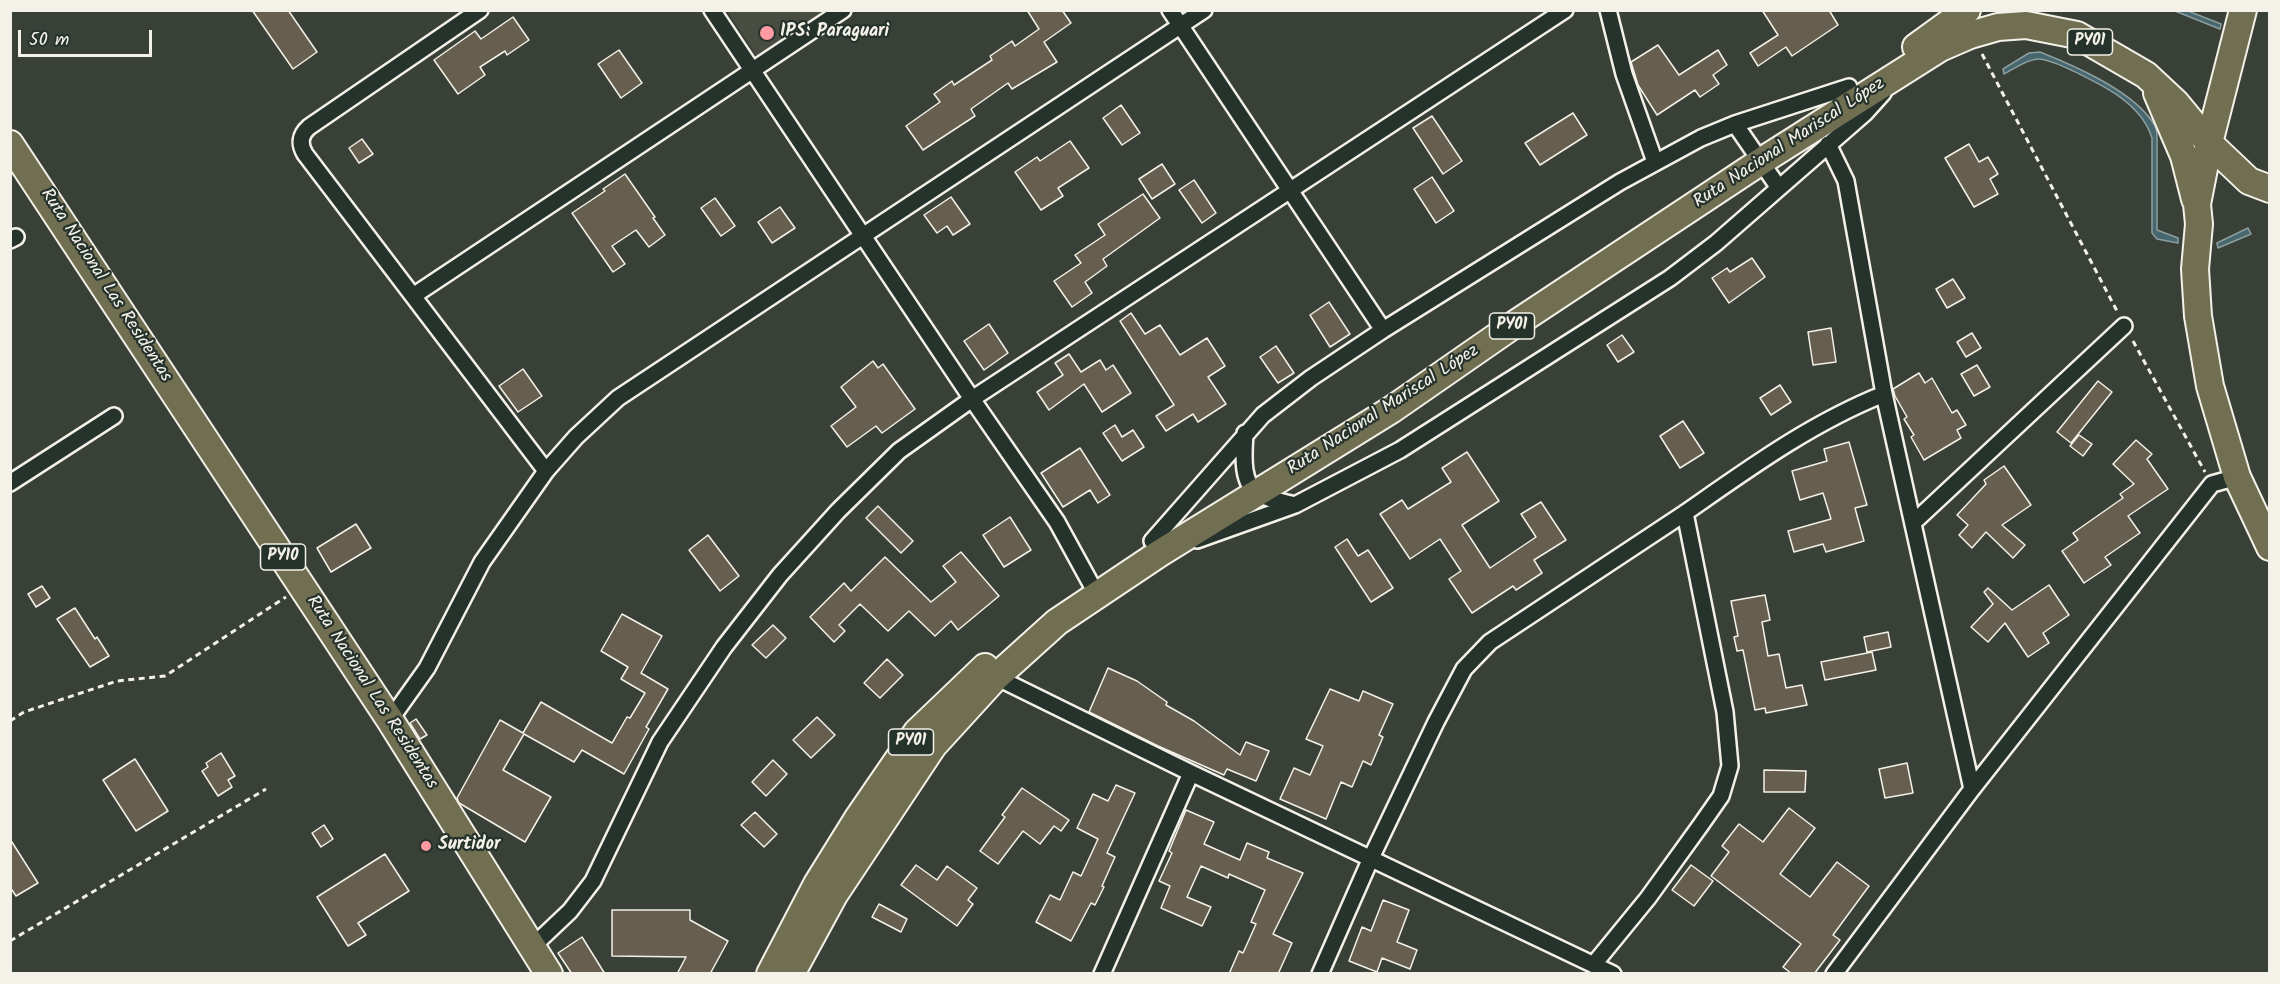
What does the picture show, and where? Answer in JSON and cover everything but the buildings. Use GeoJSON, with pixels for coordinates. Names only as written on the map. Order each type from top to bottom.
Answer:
{"type":"FeatureCollection","features":[{"type":"Feature","properties":{"kind":"highway"},"geometry":{"type":"LineString","coordinates":[[2242,10],[2209,143],[2198,214],[2195,269],[2198,316],[2210,386],[2237,477],[2270,547]]}},
{"type":"Feature","properties":{"kind":"highway","name":"Ruta Nacional Mariscal López"},"geometry":{"type":"LineString","coordinates":[[1756,156],[1849,87],[1913,49],[1968,23],[1998,27],[2026,25],[2077,35],[2146,75],[2176,103],[2209,143],[2249,182],[2270,189]]}},
{"type":"Feature","properties":{"kind":"highway","name":"Ruta Nacional Mariscal López"},"geometry":{"type":"LineString","coordinates":[[770,974],[817,884],[858,818],[917,732],[971,679],[1024,633],[1091,584],[1253,488],[1507,312],[1756,156],[1898,75],[1940,48],[1968,23]]}},
{"type":"Feature","properties":{"kind":"highway"},"geometry":{"type":"LineString","coordinates":[[2146,75],[2160,99],[2184,156],[2198,214]]}},
{"type":"Feature","properties":{"kind":"highway","name":"Ruta Nacional Las Residentas"},"geometry":{"type":"LineString","coordinates":[[10,144],[390,720],[549,974]]}},
{"type":"Feature","properties":{"kind":"highway","name":"Ruta Nacional Mariscal López"},"geometry":{"type":"LineString","coordinates":[[791,974],[834,895],[933,746],[996,677],[1057,622],[1156,547]]}},
{"type":"Feature","properties":{"kind":"street"},"geometry":{"type":"LineString","coordinates":[[480,10],[309,126],[301,137],[302,149],[546,471]]}},
{"type":"Feature","properties":{"kind":"street"},"geometry":{"type":"LineString","coordinates":[[712,10],[1057,522],[1091,584]]}},
{"type":"Feature","properties":{"kind":"street"},"geometry":{"type":"LineString","coordinates":[[413,296],[843,10]]}},
{"type":"Feature","properties":{"kind":"street"},"geometry":{"type":"LineString","coordinates":[[1170,10],[1383,330]]}},
{"type":"Feature","properties":{"kind":"street"},"geometry":{"type":"LineString","coordinates":[[390,720],[426,668],[482,562],[546,471],[576,437],[618,398],[1204,10]]}},
{"type":"Feature","properties":{"kind":"street"},"geometry":{"type":"LineString","coordinates":[[532,947],[570,911],[593,881],[660,742],[724,647],[780,575],[838,511],[899,451],[972,399],[1565,10]]}},
{"type":"Feature","properties":{"kind":"street"},"geometry":{"type":"LineString","coordinates":[[1608,10],[1624,74],[1655,162]]}},
{"type":"Feature","properties":{"kind":"street"},"geometry":{"type":"LineString","coordinates":[[1156,547],[1295,505],[1400,450],[1670,278],[1716,243],[1865,113],[1898,75]]}},
{"type":"Feature","properties":{"kind":"street"},"geometry":{"type":"LineString","coordinates":[[1156,547],[1245,433],[1263,414],[1311,378],[1383,330],[1620,182],[1701,138],[1735,124],[1849,87]]}},
{"type":"Feature","properties":{"kind":"street"},"geometry":{"type":"LineString","coordinates":[[1735,124],[1779,188]]}},
{"type":"Feature","properties":{"kind":"street"},"geometry":{"type":"LineString","coordinates":[[1828,144],[1846,181],[1884,394],[1972,789]]}},
{"type":"Feature","properties":{"kind":"street"},"geometry":{"type":"LineString","coordinates":[[1913,523],[2124,326]]}},
{"type":"Feature","properties":{"kind":"street"},"geometry":{"type":"LineString","coordinates":[[1320,974],[1371,858],[1436,722],[1464,669],[1490,642],[1685,513],[1769,453],[1845,411],[1884,394]]}},
{"type":"Feature","properties":{"kind":"street"},"geometry":{"type":"LineString","coordinates":[[10,483],[114,416]]}},
{"type":"Feature","properties":{"kind":"street"},"geometry":{"type":"LineString","coordinates":[[1245,433],[1244,452],[1253,488],[1295,505]]}},
{"type":"Feature","properties":{"kind":"street"},"geometry":{"type":"LineString","coordinates":[[1834,974],[1972,789],[2212,484],[2237,477]]}},
{"type":"Feature","properties":{"kind":"street"},"geometry":{"type":"LineString","coordinates":[[1593,964],[1648,898],[1721,796],[1730,766],[1725,712],[1685,513]]}},
{"type":"Feature","properties":{"kind":"street"},"geometry":{"type":"LineString","coordinates":[[996,677],[1191,773],[1613,974]]}},
{"type":"Feature","properties":{"kind":"street"},"geometry":{"type":"LineString","coordinates":[[1102,974],[1191,773]]}},
{"type":"Feature","properties":{"kind":"path"},"geometry":{"type":"LineString","coordinates":[[1968,23],[2124,326],[2212,484]]}},
{"type":"Feature","properties":{"kind":"path"},"geometry":{"type":"LineString","coordinates":[[10,721],[24,712],[117,681],[165,676],[302,586]]}},
{"type":"Feature","properties":{"kind":"path"},"geometry":{"type":"LineString","coordinates":[[10,941],[266,789]]}},
{"type":"Feature","properties":{"kind":"shaded area","name":"IPS: Paraguari"},"geometry":{"type":"Polygon","coordinates":[[[727,11],[827,11],[757,56],[727,11]]]}},
{"type":"Feature","properties":{"kind":"water"},"geometry":{"type":"Polygon","coordinates":[[[2175,11],[2188,11],[2221,24],[2220,29],[2175,11]]]}},
{"type":"Feature","properties":{"kind":"water"},"geometry":{"type":"Polygon","coordinates":[[[2040,52],[2087,73],[2119,91],[2134,102],[2155,126],[2157,130],[2157,230],[2178,238],[2178,243],[2157,239],[2152,233],[2152,138],[2147,125],[2129,104],[2106,88],[2050,61],[2038,59],[2029,61],[2004,74],[2003,69],[2029,53],[2040,52]]]}},
{"type":"Feature","properties":{"kind":"water"},"geometry":{"type":"Polygon","coordinates":[[[2248,228],[2251,234],[2218,248],[2217,243],[2248,228]]]}},
{"type":"Feature","properties":{"kind":"place","name":"IPS: Paraguari"},"geometry":{"type":"Point","coordinates":[767,33]}},
{"type":"Feature","properties":{"kind":"place","name":"Surtidor"},"geometry":{"type":"Point","coordinates":[426,846]}}]}
